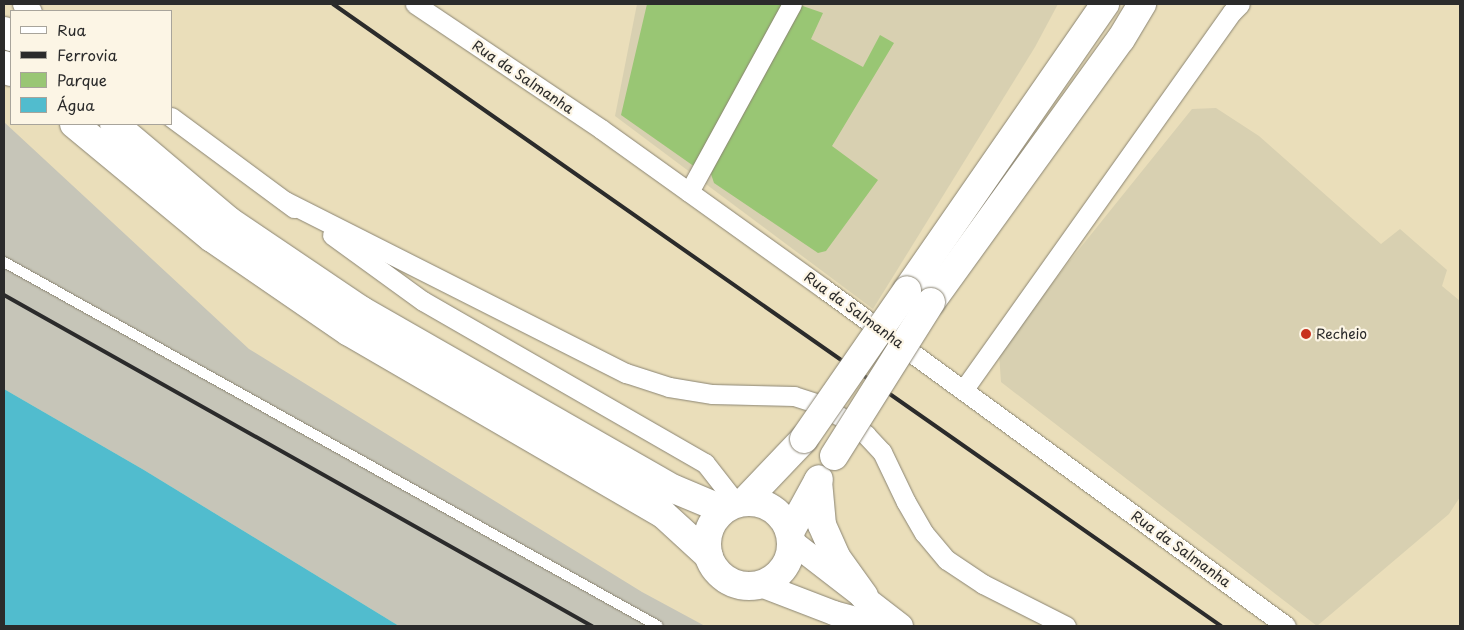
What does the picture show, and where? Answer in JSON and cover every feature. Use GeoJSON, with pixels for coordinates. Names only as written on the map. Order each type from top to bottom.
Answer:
{"type":"FeatureCollection","features":[{"type":"Feature","properties":{"kind":"main road"},"geometry":{"type":"LineString","coordinates":[[1062,65],[1095,4]]}},
{"type":"Feature","properties":{"kind":"main road"},"geometry":{"type":"LineString","coordinates":[[1105,4],[804,439],[735,505],[715,519],[707,543],[709,556],[715,568],[724,578],[735,584],[761,585],[774,578],[784,568],[790,555],[791,537],[818,481],[931,302],[1121,39],[1142,4]]}},
{"type":"Feature","properties":{"kind":"main road"},"geometry":{"type":"LineString","coordinates":[[1121,39],[1156,4]]}},
{"type":"Feature","properties":{"kind":"main road"},"geometry":{"type":"LineString","coordinates":[[75,125],[212,238],[349,332],[663,514],[709,556]]}},
{"type":"Feature","properties":{"kind":"main road"},"geometry":{"type":"LineString","coordinates":[[115,125],[229,221],[361,310],[674,489],[735,505],[756,502],[767,506],[777,513],[791,537]]}},
{"type":"Feature","properties":{"kind":"main road"},"geometry":{"type":"LineString","coordinates":[[818,481],[822,525],[836,557],[864,596]]}},
{"type":"Feature","properties":{"kind":"street","name":"Rua da Salmanha"},"geometry":{"type":"LineString","coordinates":[[415,4],[601,129],[964,389],[1286,626]]}},
{"type":"Feature","properties":{"kind":"street"},"geometry":{"type":"LineString","coordinates":[[689,192],[792,4]]}},
{"type":"Feature","properties":{"kind":"street"},"geometry":{"type":"LineString","coordinates":[[964,389],[1226,20],[1240,4]]}},
{"type":"Feature","properties":{"kind":"street"},"geometry":{"type":"LineString","coordinates":[[172,118],[423,301],[705,464],[735,505]]}},
{"type":"Feature","properties":{"kind":"street"},"geometry":{"type":"LineString","coordinates":[[285,201],[626,373],[669,387],[712,394],[794,396],[815,403],[843,418],[866,436],[882,452],[906,502],[924,533],[947,560],[983,584],[1066,626]]}},
{"type":"Feature","properties":{"kind":"street"},"geometry":{"type":"LineString","coordinates":[[791,537],[901,626]]}},
{"type":"Feature","properties":{"kind":"street"},"geometry":{"type":"LineString","coordinates":[[761,585],[834,613],[882,626]]}},
{"type":"Feature","properties":{"kind":"lane"},"geometry":{"type":"LineString","coordinates":[[4,262],[658,626]]}},
{"type":"Feature","properties":{"kind":"shaded area"},"geometry":{"type":"Polygon","coordinates":[[[637,4],[1058,4],[1035,47],[873,309],[615,116],[637,4]]]}},
{"type":"Feature","properties":{"kind":"shaded area"},"geometry":{"type":"Polygon","coordinates":[[[1216,108],[1259,136],[1381,244],[1400,229],[1447,270],[1442,286],[1460,301],[1460,497],[1449,514],[1317,626],[1001,382],[999,353],[1068,263],[1192,109],[1216,108]]]}},
{"type":"Feature","properties":{"kind":"shaded area"},"geometry":{"type":"Polygon","coordinates":[[[4,122],[249,349],[642,592],[705,626],[399,626],[144,470],[4,389],[4,122]]]}},
{"type":"Feature","properties":{"kind":"green space"},"geometry":{"type":"Polygon","coordinates":[[[647,4],[797,4],[823,13],[811,39],[863,67],[880,35],[894,43],[832,146],[878,180],[826,251],[818,253],[714,183],[711,174],[713,169],[698,162],[695,167],[621,115],[647,4]]]}},
{"type":"Feature","properties":{"kind":"water"},"geometry":{"type":"Polygon","coordinates":[[[4,389],[144,470],[399,626],[4,626],[4,389]]]}},
{"type":"Feature","properties":{"kind":"railway"},"geometry":{"type":"LineString","coordinates":[[333,4],[1221,626]]}},
{"type":"Feature","properties":{"kind":"railway"},"geometry":{"type":"LineString","coordinates":[[4,295],[592,626]]}},
{"type":"Feature","properties":{"kind":"place","name":"Recheio"},"geometry":{"type":"Point","coordinates":[1306,334]}}]}
